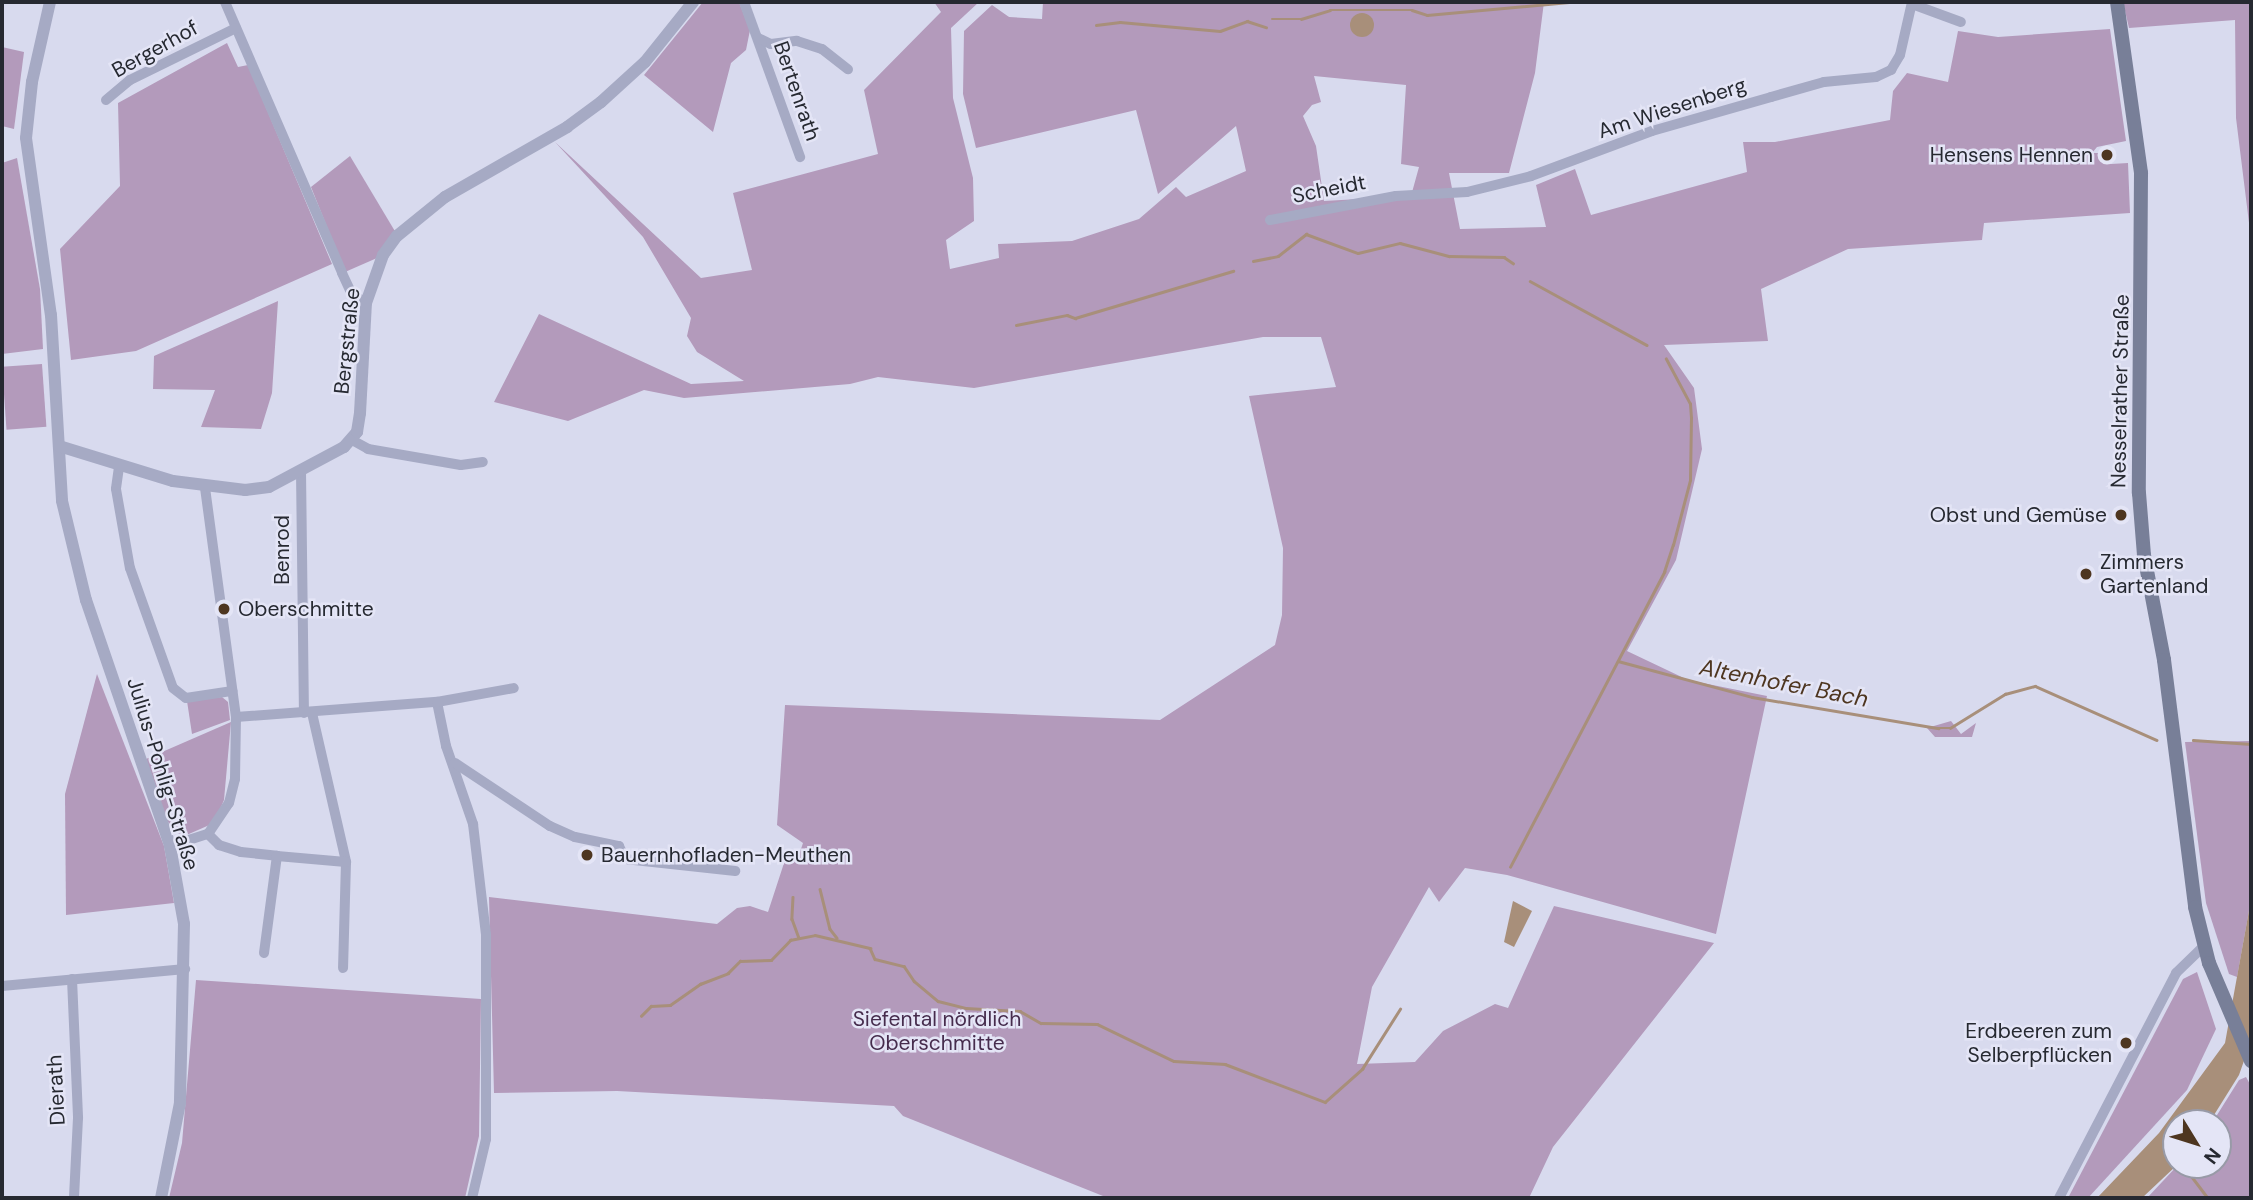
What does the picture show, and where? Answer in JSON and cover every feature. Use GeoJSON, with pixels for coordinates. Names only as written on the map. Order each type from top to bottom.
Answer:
{"type":"FeatureCollection","features":[{"type":"Feature","properties":{"kind":"main road","name":"Nesselrather Straße"},"geometry":{"type":"LineString","coordinates":[[2117,2],[2141,173],[2139,492],[2144,555],[2164,660],[2183,833],[2200,948],[2251,1062]]}},
{"type":"Feature","properties":{"kind":"street"},"geometry":{"type":"LineString","coordinates":[[225,2],[342,274],[352,294],[366,303]]}},
{"type":"Feature","properties":{"kind":"street","name":"Bergstraße"},"geometry":{"type":"LineString","coordinates":[[352,440],[360,413],[366,303],[383,255],[397,236],[445,197],[567,127],[601,102],[645,62],[693,2]]}},
{"type":"Feature","properties":{"kind":"street","name":"Bertenrath"},"geometry":{"type":"LineString","coordinates":[[744,2],[800,157]]}},
{"type":"Feature","properties":{"kind":"street","name":"Am Wiesenberg"},"geometry":{"type":"LineString","coordinates":[[1396,196],[1467,192],[1531,176],[1652,131],[1784,93],[1824,82],[1876,77],[1891,70],[1900,55],[1912,3],[1961,22]]}},
{"type":"Feature","properties":{"kind":"street","name":"Julius-Pohlig-Straße"},"geometry":{"type":"LineString","coordinates":[[50,4],[32,82],[26,138],[56,367],[69,541],[170,846],[184,924],[180,1103],[162,1198]]}},
{"type":"Feature","properties":{"kind":"street","name":"Bergerhof"},"geometry":{"type":"LineString","coordinates":[[106,100],[130,80],[236,28]]}},
{"type":"Feature","properties":{"kind":"street","name":"Bertenrath"},"geometry":{"type":"LineString","coordinates":[[758,38],[771,44],[797,41],[808,48],[822,49],[848,69]]}},
{"type":"Feature","properties":{"kind":"street","name":"Scheidt"},"geometry":{"type":"LineString","coordinates":[[1270,220],[1396,196]]}},
{"type":"Feature","properties":{"kind":"street"},"geometry":{"type":"LineString","coordinates":[[60,446],[119,467],[205,487],[258,490],[301,471],[352,440],[368,449],[461,466],[483,462]]}},
{"type":"Feature","properties":{"kind":"street"},"geometry":{"type":"LineString","coordinates":[[119,467],[116,489],[130,568],[173,688],[186,698],[232,691]]}},
{"type":"Feature","properties":{"kind":"street","name":"Benrod"},"geometry":{"type":"LineString","coordinates":[[301,471],[308,713]]}},
{"type":"Feature","properties":{"kind":"street"},"geometry":{"type":"LineString","coordinates":[[170,846],[208,834],[219,822],[232,791],[236,717],[205,487]]}},
{"type":"Feature","properties":{"kind":"street"},"geometry":{"type":"LineString","coordinates":[[236,717],[437,702],[514,688]]}},
{"type":"Feature","properties":{"kind":"street"},"geometry":{"type":"LineString","coordinates":[[437,702],[446,746],[455,763],[473,824],[482,888],[486,1139],[472,1198]]}},
{"type":"Feature","properties":{"kind":"street"},"geometry":{"type":"LineString","coordinates":[[308,713],[346,862],[343,968]]}},
{"type":"Feature","properties":{"kind":"street"},"geometry":{"type":"LineString","coordinates":[[455,763],[550,826],[575,837],[619,846],[625,859],[735,871]]}},
{"type":"Feature","properties":{"kind":"street"},"geometry":{"type":"LineString","coordinates":[[208,834],[219,845],[241,852],[346,862]]}},
{"type":"Feature","properties":{"kind":"street"},"geometry":{"type":"LineString","coordinates":[[264,953],[276,856]]}},
{"type":"Feature","properties":{"kind":"street"},"geometry":{"type":"LineString","coordinates":[[2059,1198],[2176,973],[2200,948]]}},
{"type":"Feature","properties":{"kind":"street"},"geometry":{"type":"LineString","coordinates":[[2,986],[185,969]]}},
{"type":"Feature","properties":{"kind":"street","name":"Dierath"},"geometry":{"type":"LineString","coordinates":[[72,979],[78,1118],[74,1198]]}},
{"type":"Feature","properties":{"kind":"green space"},"geometry":{"type":"Polygon","coordinates":[[[703,2],[739,2],[750,30],[746,50],[731,63],[713,132],[644,75],[703,2]]]}},
{"type":"Feature","properties":{"kind":"green space","name":"Siefental nördlich Oberschmitte"},"geometry":{"type":"Polygon","coordinates":[[[934,2],[979,2],[951,28],[953,98],[973,178],[974,221],[946,240],[950,269],[999,258],[998,244],[1072,241],[1139,219],[1176,187],[1186,197],[1246,171],[1236,126],[1158,194],[1136,110],[976,148],[963,94],[964,31],[992,5],[1009,17],[1042,19],[1043,2],[1544,2],[1535,73],[1509,173],[1449,173],[1460,229],[1546,227],[1536,185],[1575,169],[1591,215],[1747,172],[1743,142],[1775,142],[1890,120],[1893,91],[1907,73],[1948,82],[1958,31],[1998,37],[2110,29],[2126,141],[2097,147],[2092,153],[2103,153],[2111,164],[2128,163],[2130,213],[1984,223],[1982,240],[1848,249],[1761,289],[1768,341],[1664,345],[1694,388],[1702,449],[1676,560],[1627,651],[1688,680],[1767,696],[1716,934],[1507,875],[1465,868],[1439,902],[1429,887],[1372,987],[1357,1064],[1415,1062],[1443,1031],[1495,1004],[1508,1008],[1554,906],[1714,943],[1553,1147],[1529,1198],[1108,1198],[903,1116],[894,1106],[617,1091],[494,1093],[489,897],[717,924],[737,908],[750,906],[768,912],[785,860],[798,858],[803,843],[777,825],[785,705],[1160,720],[1275,645],[1282,615],[1283,548],[1249,396],[1336,387],[1321,337],[1263,337],[974,388],[878,377],[850,384],[684,398],[644,390],[568,421],[494,402],[539,314],[691,384],[744,381],[697,352],[687,336],[691,318],[643,237],[555,142],[701,278],[752,270],[733,193],[878,154],[864,90],[941,12],[934,2]],[[1314,76],[1321,102],[1312,105],[1303,116],[1316,146],[1324,201],[1411,196],[1419,167],[1401,164],[1406,85],[1314,76]]]}},
{"type":"Feature","properties":{"kind":"green space"},"geometry":{"type":"Polygon","coordinates":[[[2123,2],[2251,2],[2251,239],[2236,118],[2235,20],[2129,28],[2123,2]]]}},
{"type":"Feature","properties":{"kind":"green space"},"geometry":{"type":"Polygon","coordinates":[[[227,43],[238,67],[248,65],[332,264],[136,351],[71,360],[60,249],[120,186],[118,103],[227,43]]]}},
{"type":"Feature","properties":{"kind":"green space"},"geometry":{"type":"Polygon","coordinates":[[[2,47],[24,52],[14,129],[2,126],[2,47]]]}},
{"type":"Feature","properties":{"kind":"green space"},"geometry":{"type":"Polygon","coordinates":[[[350,156],[396,233],[377,258],[345,272],[311,187],[350,156]]]}},
{"type":"Feature","properties":{"kind":"green space"},"geometry":{"type":"Polygon","coordinates":[[[17,158],[40,289],[43,349],[2,354],[2,163],[17,158]]]}},
{"type":"Feature","properties":{"kind":"green space"},"geometry":{"type":"Polygon","coordinates":[[[278,301],[272,393],[261,429],[201,427],[215,390],[153,389],[154,356],[278,301]]]}},
{"type":"Feature","properties":{"kind":"green space"},"geometry":{"type":"Polygon","coordinates":[[[42,364],[46,427],[6,430],[2,367],[42,364]]]}},
{"type":"Feature","properties":{"kind":"green space"},"geometry":{"type":"Polygon","coordinates":[[[97,674],[164,846],[174,903],[66,915],[65,794],[97,674]]]}},
{"type":"Feature","properties":{"kind":"green space"},"geometry":{"type":"Polygon","coordinates":[[[222,697],[228,702],[230,720],[192,734],[187,701],[222,697]]]}},
{"type":"Feature","properties":{"kind":"green space"},"geometry":{"type":"Polygon","coordinates":[[[1951,721],[1961,734],[1976,723],[1972,737],[1935,737],[1927,728],[1951,721]]]}},
{"type":"Feature","properties":{"kind":"green space"},"geometry":{"type":"Polygon","coordinates":[[[231,722],[224,800],[214,823],[182,837],[167,821],[146,759],[231,722]]]}},
{"type":"Feature","properties":{"kind":"green space"},"geometry":{"type":"Polygon","coordinates":[[[2251,741],[2250,905],[2237,977],[2229,974],[2206,903],[2185,742],[2251,741]]]}},
{"type":"Feature","properties":{"kind":"green space"},"geometry":{"type":"Polygon","coordinates":[[[2197,972],[2216,1029],[2187,1090],[2170,1109],[2162,1109],[2162,1117],[2088,1198],[2068,1198],[2183,979],[2197,972]]]}},
{"type":"Feature","properties":{"kind":"green space"},"geometry":{"type":"Polygon","coordinates":[[[196,980],[481,999],[479,1136],[465,1198],[169,1198],[182,1143],[196,980]]]}},
{"type":"Feature","properties":{"kind":"green space"},"geometry":{"type":"Polygon","coordinates":[[[2246,1077],[2251,1086],[2251,1198],[2147,1198],[2165,1179],[2232,1179],[2232,1109],[2221,1109],[2239,1080],[2246,1077]]]}},
{"type":"Feature","properties":{"kind":"shaded area"},"geometry":{"type":"Polygon","coordinates":[[[1362,13],[1370,17],[1374,25],[1370,33],[1362,37],[1354,33],[1350,25],[1354,17],[1362,13]]]}},
{"type":"Feature","properties":{"kind":"shaded area"},"geometry":{"type":"Polygon","coordinates":[[[2251,858],[2251,1041],[2239,1075],[2218,1109],[2177,1109],[2225,1043],[2250,905],[2251,858]]]}},
{"type":"Feature","properties":{"kind":"shaded area"},"geometry":{"type":"Polygon","coordinates":[[[1513,901],[1532,911],[1514,947],[1504,942],[1513,901]]]}},
{"type":"Feature","properties":{"kind":"shaded area"},"geometry":{"type":"Polygon","coordinates":[[[2162,1129],[2162,1179],[2142,1198],[2097,1198],[2162,1129]]]}},
{"type":"Feature","properties":{"kind":"waterway"},"geometry":{"type":"LineString","coordinates":[[1272,19],[1301,19],[1330,10],[1412,10],[1427,15],[1571,2]]}},
{"type":"Feature","properties":{"kind":"waterway"},"geometry":{"type":"LineString","coordinates":[[1096,25],[1120,22],[1220,31],[1247,21],[1266,27]]}},
{"type":"Feature","properties":{"kind":"waterway"},"geometry":{"type":"LineString","coordinates":[[1253,261],[1278,256],[1306,234],[1358,253],[1400,243],[1449,256],[1504,257],[1513,263]]}},
{"type":"Feature","properties":{"kind":"waterway"},"geometry":{"type":"LineString","coordinates":[[1016,325],[1067,315],[1075,318],[1233,271]]}},
{"type":"Feature","properties":{"kind":"waterway"},"geometry":{"type":"LineString","coordinates":[[1530,281],[1647,345]]}},
{"type":"Feature","properties":{"kind":"waterway"},"geometry":{"type":"LineString","coordinates":[[1510,867],[1664,572],[1673,545],[1690,480],[1691,418],[1690,404],[1666,359]]}},
{"type":"Feature","properties":{"kind":"waterway","name":"Altenhofer Bach"},"geometry":{"type":"LineString","coordinates":[[1618,661],[1752,697],[1938,728],[1950,728],[2005,694],[2035,686],[2157,740]]}},
{"type":"Feature","properties":{"kind":"waterway","name":"Altenhofer Bach"},"geometry":{"type":"LineString","coordinates":[[2193,740],[2251,744]]}},
{"type":"Feature","properties":{"kind":"waterway"},"geometry":{"type":"LineString","coordinates":[[820,889],[830,929],[837,938]]}},
{"type":"Feature","properties":{"kind":"waterway"},"geometry":{"type":"LineString","coordinates":[[793,897],[792,919],[799,938]]}},
{"type":"Feature","properties":{"kind":"waterway","name":"Altenhofer Bach"},"geometry":{"type":"LineString","coordinates":[[641,1016],[651,1006],[670,1005],[700,984],[728,973],[740,961],[771,960],[790,940],[815,935],[870,948],[875,959],[904,966],[914,981],[938,1001],[966,1008],[1020,1011],[1041,1023],[1097,1024],[1174,1061],[1225,1064],[1325,1102],[1362,1069],[1400,1009]]}},
{"type":"Feature","properties":{"kind":"waterway"},"geometry":{"type":"LineString","coordinates":[[2194,1179],[2208,1198]]}},
{"type":"Feature","properties":{"kind":"place","name":"Hensens Hennen"},"geometry":{"type":"Point","coordinates":[2107,155]}},
{"type":"Feature","properties":{"kind":"place","name":"Obst und Gemüse"},"geometry":{"type":"Point","coordinates":[2121,515]}},
{"type":"Feature","properties":{"kind":"place","name":"Zimmers Gartenland"},"geometry":{"type":"Point","coordinates":[2086,574]}},
{"type":"Feature","properties":{"kind":"place","name":"Oberschmitte"},"geometry":{"type":"Point","coordinates":[224,609]}},
{"type":"Feature","properties":{"kind":"place","name":"Bauernhofladen-Meuthen"},"geometry":{"type":"Point","coordinates":[587,855]}},
{"type":"Feature","properties":{"kind":"place","name":"Erdbeeren zum Selberpflücken"},"geometry":{"type":"Point","coordinates":[2126,1043]}}]}
